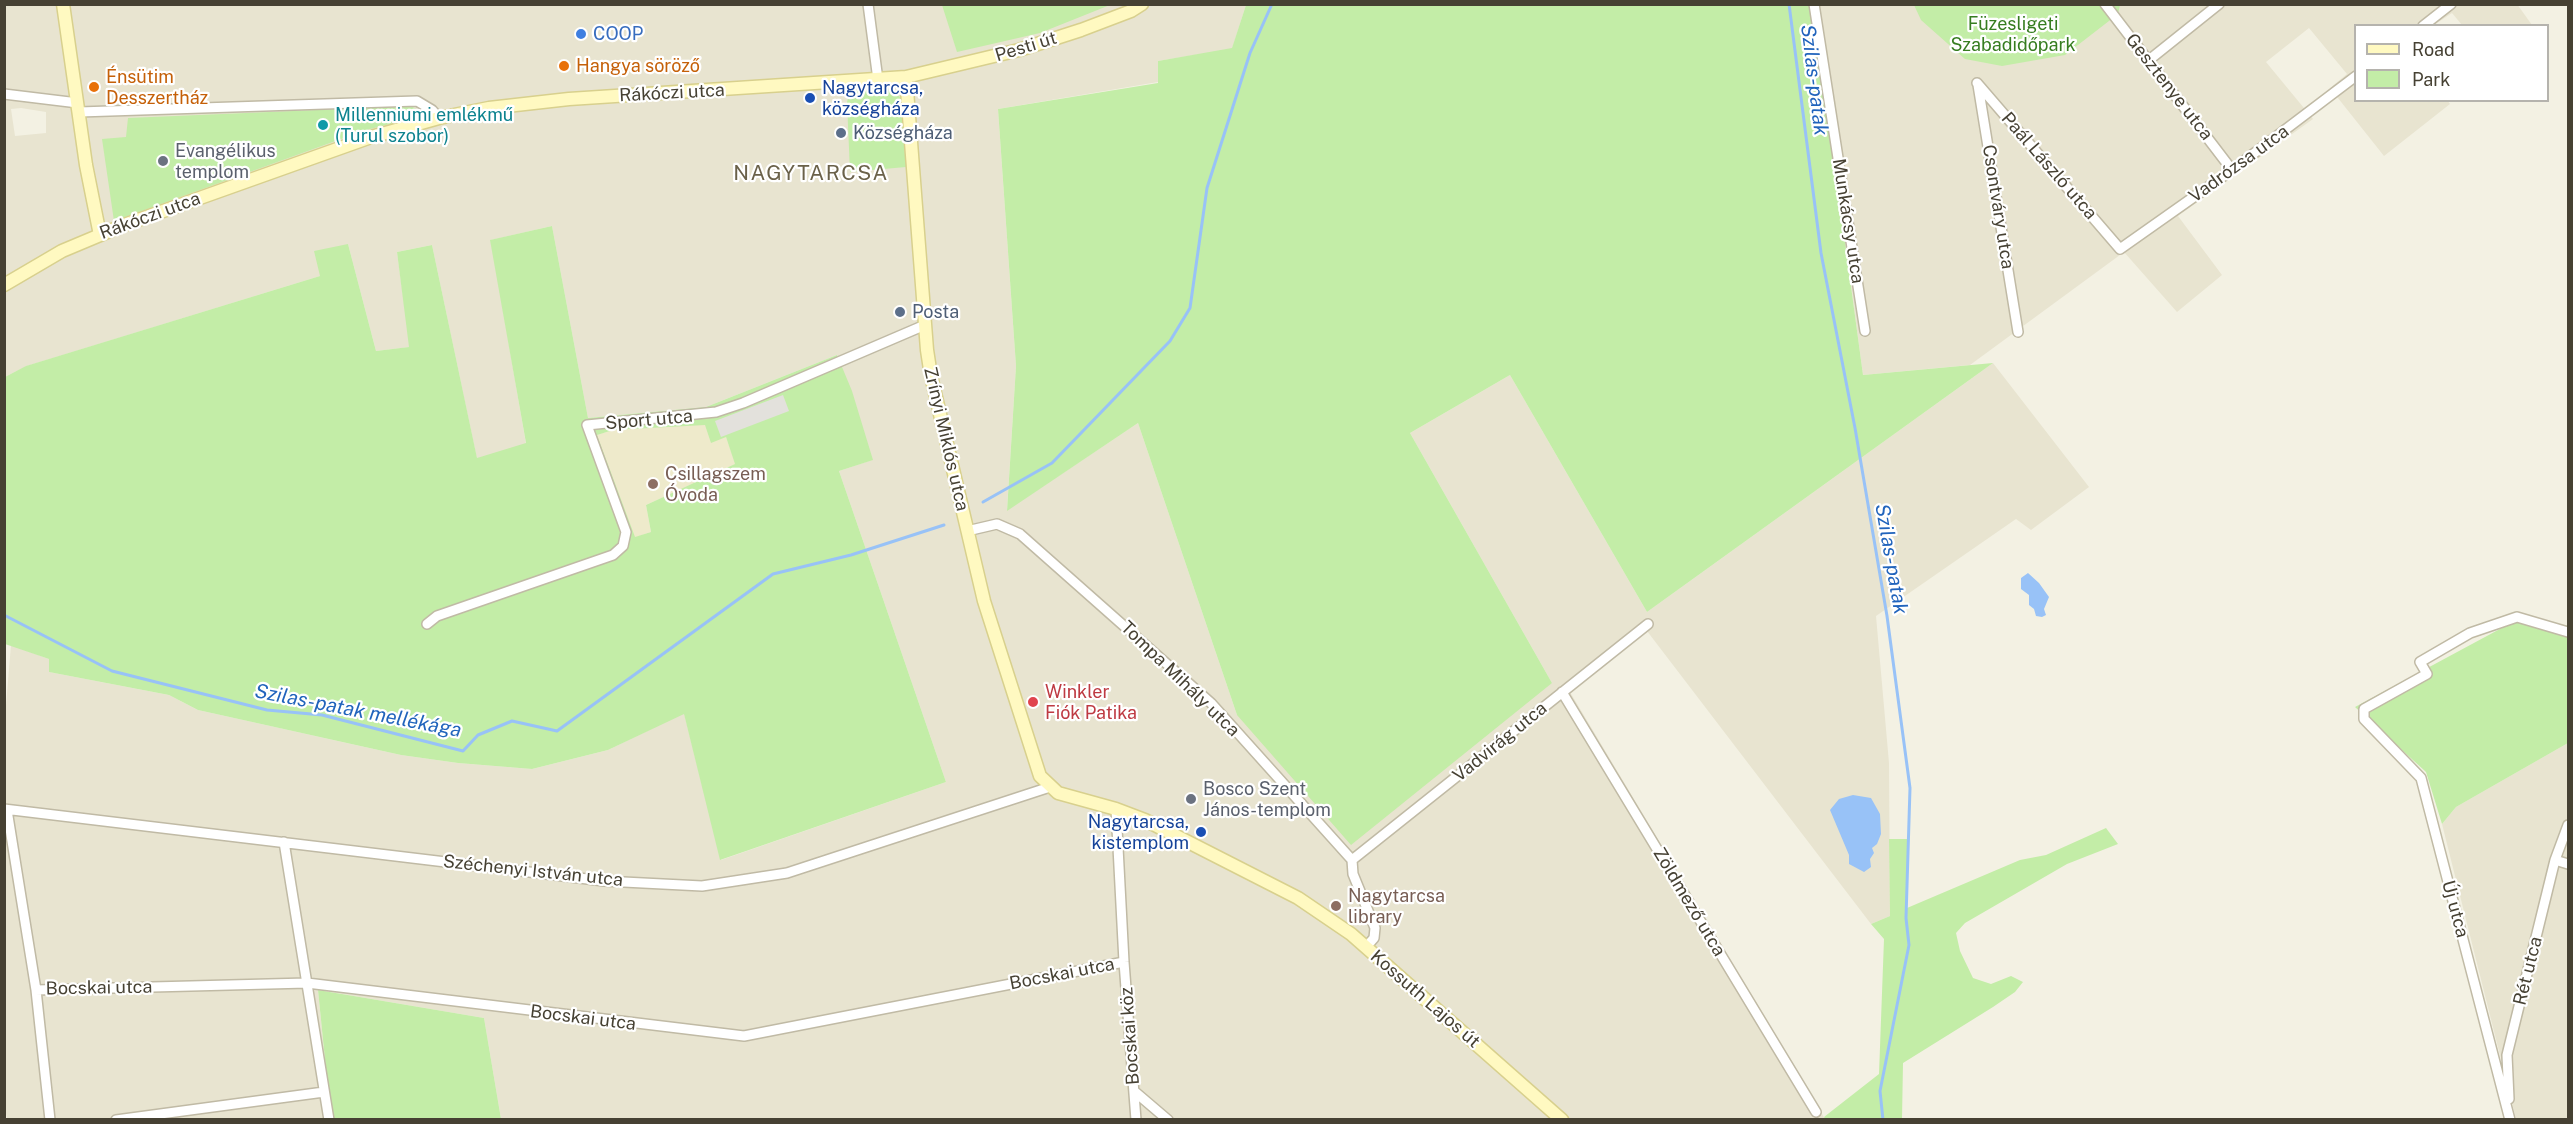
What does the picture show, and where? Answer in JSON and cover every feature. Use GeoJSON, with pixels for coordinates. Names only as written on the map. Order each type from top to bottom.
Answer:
{"type":"FeatureCollection","features":[{"type":"Feature","properties":{"kind":"main road"},"geometry":{"type":"LineString","coordinates":[[63,4],[86,165],[99,235]]}},
{"type":"Feature","properties":{"kind":"main road","name":"Pesti út"},"geometry":{"type":"LineString","coordinates":[[906,77],[1019,50],[1111,19],[1142,4]]}},
{"type":"Feature","properties":{"kind":"main road","name":"Rákóczi utca"},"geometry":{"type":"LineString","coordinates":[[4,285],[62,251],[99,235],[296,162],[371,137],[439,118],[489,108],[569,99],[906,77]]}},
{"type":"Feature","properties":{"kind":"main road","name":"Zrínyi Miklós utca"},"geometry":{"type":"LineString","coordinates":[[906,77],[931,376],[984,601],[1040,776],[1050,787]]}},
{"type":"Feature","properties":{"kind":"main road","name":"Kossuth Lajos út"},"geometry":{"type":"LineString","coordinates":[[1050,787],[1067,797],[1116,809],[1192,843],[1298,898],[1366,947],[1562,1119]]}},
{"type":"Feature","properties":{"kind":"street"},"geometry":{"type":"LineString","coordinates":[[868,4],[878,80]]}},
{"type":"Feature","properties":{"kind":"street","name":"Munkácsy utca"},"geometry":{"type":"LineString","coordinates":[[1814,4],[1865,331]]}},
{"type":"Feature","properties":{"kind":"street","name":"Gesztenye utca"},"geometry":{"type":"LineString","coordinates":[[2105,4],[2232,170]]}},
{"type":"Feature","properties":{"kind":"street"},"geometry":{"type":"LineString","coordinates":[[2149,60],[2219,4]]}},
{"type":"Feature","properties":{"kind":"street"},"geometry":{"type":"LineString","coordinates":[[2426,24],[2451,4]]}},
{"type":"Feature","properties":{"kind":"street","name":"Vadrózsa utca"},"geometry":{"type":"LineString","coordinates":[[2120,249],[2232,170],[2354,77]]}},
{"type":"Feature","properties":{"kind":"street","name":"Paál László utca"},"geometry":{"type":"LineString","coordinates":[[1977,82],[2120,249]]}},
{"type":"Feature","properties":{"kind":"street","name":"Csontváry utca"},"geometry":{"type":"LineString","coordinates":[[1977,82],[2018,332]]}},
{"type":"Feature","properties":{"kind":"street"},"geometry":{"type":"LineString","coordinates":[[4,94],[78,107],[417,101],[432,110],[439,118]]}},
{"type":"Feature","properties":{"kind":"street","name":"Sport utca"},"geometry":{"type":"LineString","coordinates":[[428,624],[437,616],[613,555],[623,546],[626,532],[587,425],[716,412],[743,403],[925,325]]}},
{"type":"Feature","properties":{"kind":"street","name":"Tompa Mihály utca"},"geometry":{"type":"LineString","coordinates":[[966,528],[997,524],[1020,534],[1211,703],[1352,860],[1353,874],[1375,928],[1374,938],[1366,947]]}},
{"type":"Feature","properties":{"kind":"street","name":"Új utca"},"geometry":{"type":"LineString","coordinates":[[2510,1119],[2421,778],[2364,719],[2364,709],[2427,674],[2420,662],[2470,633],[2517,617],[2568,632]]}},
{"type":"Feature","properties":{"kind":"street","name":"Vadvirág utca"},"geometry":{"type":"LineString","coordinates":[[1352,860],[1647,624]]}},
{"type":"Feature","properties":{"kind":"street","name":"Zöldmező utca"},"geometry":{"type":"LineString","coordinates":[[1562,692],[1816,1112]]}},
{"type":"Feature","properties":{"kind":"street","name":"Széchenyi István utca"},"geometry":{"type":"LineString","coordinates":[[6,809],[604,881],[702,886],[787,873],[1050,787]]}},
{"type":"Feature","properties":{"kind":"street"},"geometry":{"type":"LineString","coordinates":[[6,809],[36,990],[50,1119]]}},
{"type":"Feature","properties":{"kind":"street","name":"Bocskai köz"},"geometry":{"type":"LineString","coordinates":[[1116,809],[1124,962],[1136,1119]]}},
{"type":"Feature","properties":{"kind":"street","name":"Rét utca"},"geometry":{"type":"LineString","coordinates":[[2510,1119],[2506,1055],[2555,860],[2568,825]]}},
{"type":"Feature","properties":{"kind":"street"},"geometry":{"type":"LineString","coordinates":[[284,842],[328,1119]]}},
{"type":"Feature","properties":{"kind":"street"},"geometry":{"type":"LineString","coordinates":[[2555,860],[2568,864]]}},
{"type":"Feature","properties":{"kind":"street","name":"Bocskai utca"},"geometry":{"type":"LineString","coordinates":[[36,990],[308,983],[744,1036],[1124,962]]}},
{"type":"Feature","properties":{"kind":"street"},"geometry":{"type":"LineString","coordinates":[[1134,1091],[1168,1119]]}},
{"type":"Feature","properties":{"kind":"street"},"geometry":{"type":"LineString","coordinates":[[116,1119],[324,1092]]}},
{"type":"Feature","properties":{"kind":"shaded area"},"geometry":{"type":"Polygon","coordinates":[[[2517,4],[2531,24],[2461,24],[2452,13],[2436,24],[2354,24],[2354,102],[2448,102],[2450,104],[2384,156],[2330,88],[2347,74],[2309,28],[2266,62],[2313,119],[2178,216],[2222,275],[2177,312],[2124,252],[1970,365],[1863,375],[1813,5],[2517,4]]]}},
{"type":"Feature","properties":{"kind":"shaded area"},"geometry":{"type":"Polygon","coordinates":[[[5,5],[1246,5],[1232,49],[1158,61],[1158,82],[998,109],[1016,366],[1007,510],[1138,423],[1237,715],[1552,683],[1410,433],[1510,375],[1647,612],[1993,363],[2089,487],[2031,530],[2016,519],[1876,616],[1889,763],[1890,916],[1871,924],[1647,631],[1570,692],[1825,1119],[501,1119],[484,1018],[318,990],[331,1119],[7,1119],[4,1103],[4,729],[11,645],[49,659],[49,672],[169,695],[198,710],[401,755],[458,763],[532,769],[608,750],[684,713],[721,860],[946,782],[839,471],[872,460],[837,355],[706,407],[588,418],[552,226],[491,240],[526,444],[477,459],[432,245],[397,252],[410,347],[376,351],[348,244],[320,276],[27,366],[5,377],[5,5]],[[21,108],[11,109],[15,136],[46,133],[46,112],[21,108]]]}},
{"type":"Feature","properties":{"kind":"shaded area"},"geometry":{"type":"Polygon","coordinates":[[[783,395],[789,411],[721,437],[715,421],[783,395]]]}},
{"type":"Feature","properties":{"kind":"shaded area","name":"Csillagszem Óvoda"},"geometry":{"type":"Polygon","coordinates":[[[706,424],[726,437],[736,464],[646,505],[651,532],[634,538],[596,435],[613,430],[706,424]]]}},
{"type":"Feature","properties":{"kind":"shaded area"},"geometry":{"type":"Polygon","coordinates":[[[2568,743],[2568,1119],[2516,1119],[2442,824],[2456,807],[2568,743]]]}},
{"type":"Feature","properties":{"kind":"green space"},"geometry":{"type":"Polygon","coordinates":[[[942,4],[1110,5],[1040,33],[957,52],[942,4]]]}},
{"type":"Feature","properties":{"kind":"green space"},"geometry":{"type":"Polygon","coordinates":[[[1246,5],[1813,5],[1863,375],[1993,363],[1647,612],[1510,375],[1410,433],[1552,683],[1351,845],[1237,715],[1138,423],[1007,511],[1016,366],[998,109],[1158,83],[1158,61],[1232,48],[1246,5]]]}},
{"type":"Feature","properties":{"kind":"green space","name":"Füzesligeti Szabadidőpark"},"geometry":{"type":"Polygon","coordinates":[[[1914,5],[2120,5],[2118,14],[2065,55],[2002,66],[1965,59],[1921,20],[1914,5]]]}},
{"type":"Feature","properties":{"kind":"green space"},"geometry":{"type":"Polygon","coordinates":[[[890,89],[900,97],[906,167],[850,172],[847,102],[850,91],[890,89]]]}},
{"type":"Feature","properties":{"kind":"green space"},"geometry":{"type":"Polygon","coordinates":[[[411,106],[422,116],[366,130],[114,221],[102,139],[126,137],[128,118],[411,106]]]}},
{"type":"Feature","properties":{"kind":"green space"},"geometry":{"type":"Polygon","coordinates":[[[552,226],[588,418],[706,407],[837,355],[852,391],[873,460],[839,471],[946,782],[720,860],[684,714],[608,750],[532,769],[458,763],[401,755],[198,710],[169,695],[49,672],[49,659],[5,644],[5,377],[26,366],[320,276],[314,251],[348,244],[376,351],[409,347],[397,252],[432,245],[477,458],[526,443],[490,240],[552,226]],[[705,425],[613,430],[597,435],[635,537],[651,532],[646,505],[735,464],[726,437],[711,443],[705,425]]]}},
{"type":"Feature","properties":{"kind":"green space"},"geometry":{"type":"Polygon","coordinates":[[[2524,616],[2568,626],[2568,743],[2456,807],[2442,824],[2426,772],[2355,707],[2524,616]]]}},
{"type":"Feature","properties":{"kind":"green space"},"geometry":{"type":"Polygon","coordinates":[[[2106,828],[2118,844],[2067,864],[1965,923],[1956,933],[1960,951],[1973,978],[1991,984],[2011,976],[2023,982],[2015,992],[1993,1007],[1903,1063],[1902,1119],[1825,1119],[1824,1117],[1879,1074],[1884,939],[1871,924],[1890,916],[1889,839],[1908,839],[1907,908],[2020,860],[2046,855],[2106,828]]]}},
{"type":"Feature","properties":{"kind":"green space"},"geometry":{"type":"Polygon","coordinates":[[[318,990],[484,1018],[501,1119],[331,1119],[318,990]]]}},
{"type":"Feature","properties":{"kind":"water"},"geometry":{"type":"Polygon","coordinates":[[[2028,573],[2049,597],[2044,609],[2046,615],[2042,617],[2036,616],[2034,609],[2029,605],[2029,595],[2021,589],[2021,578],[2028,573]]]}},
{"type":"Feature","properties":{"kind":"water"},"geometry":{"type":"Polygon","coordinates":[[[1853,795],[1871,798],[1880,814],[1881,834],[1877,844],[1872,848],[1874,853],[1870,859],[1871,867],[1864,872],[1849,864],[1849,855],[1830,810],[1839,799],[1853,795]]]}},
{"type":"Feature","properties":{"kind":"waterway","name":"Szilas-patak mellékága"},"geometry":{"type":"LineString","coordinates":[[983,502],[1052,463],[1170,341],[1190,308],[1207,188],[1250,53],[1272,4]]}},
{"type":"Feature","properties":{"kind":"waterway","name":"Szilas-patak"},"geometry":{"type":"LineString","coordinates":[[1789,4],[1821,253],[1855,428],[1887,616],[1910,788],[1906,918],[1909,945],[1880,1091],[1883,1120]]}},
{"type":"Feature","properties":{"kind":"waterway","name":"Szilas-patak mellékága"},"geometry":{"type":"LineString","coordinates":[[4,615],[112,671],[267,710],[322,715],[463,751],[478,735],[512,721],[557,731],[773,574],[851,555],[944,525]]}},
{"type":"Feature","properties":{"kind":"place","name":"COOP"},"geometry":{"type":"Point","coordinates":[581,34]}},
{"type":"Feature","properties":{"kind":"place","name":"Hangya söröző"},"geometry":{"type":"Point","coordinates":[564,66]}},
{"type":"Feature","properties":{"kind":"place","name":"Énsütim Desszertház"},"geometry":{"type":"Point","coordinates":[94,87]}},
{"type":"Feature","properties":{"kind":"place","name":"Nagytarcsa, községháza"},"geometry":{"type":"Point","coordinates":[810,98]}},
{"type":"Feature","properties":{"kind":"place","name":"Millenniumi emlékmű (Turul szobor)"},"geometry":{"type":"Point","coordinates":[323,125]}},
{"type":"Feature","properties":{"kind":"place","name":"Községháza"},"geometry":{"type":"Point","coordinates":[841,133]}},
{"type":"Feature","properties":{"kind":"place","name":"Evangélikus templom"},"geometry":{"type":"Point","coordinates":[163,161]}},
{"type":"Feature","properties":{"kind":"place","name":"Posta"},"geometry":{"type":"Point","coordinates":[900,312]}},
{"type":"Feature","properties":{"kind":"place","name":"Csillagszem Óvoda"},"geometry":{"type":"Point","coordinates":[653,484]}},
{"type":"Feature","properties":{"kind":"place","name":"Winkler Fiók Patika"},"geometry":{"type":"Point","coordinates":[1033,702]}},
{"type":"Feature","properties":{"kind":"place","name":"Bosco Szent János-templom"},"geometry":{"type":"Point","coordinates":[1191,799]}},
{"type":"Feature","properties":{"kind":"place","name":"Nagytarcsa, kistemplom"},"geometry":{"type":"Point","coordinates":[1201,832]}},
{"type":"Feature","properties":{"kind":"place","name":"Nagytarcsa library"},"geometry":{"type":"Point","coordinates":[1336,906]}},
{"type":"Feature","properties":{"kind":"district","name":"NAGYTARCSA"},"geometry":{"type":"Point","coordinates":[811,174]}}]}
